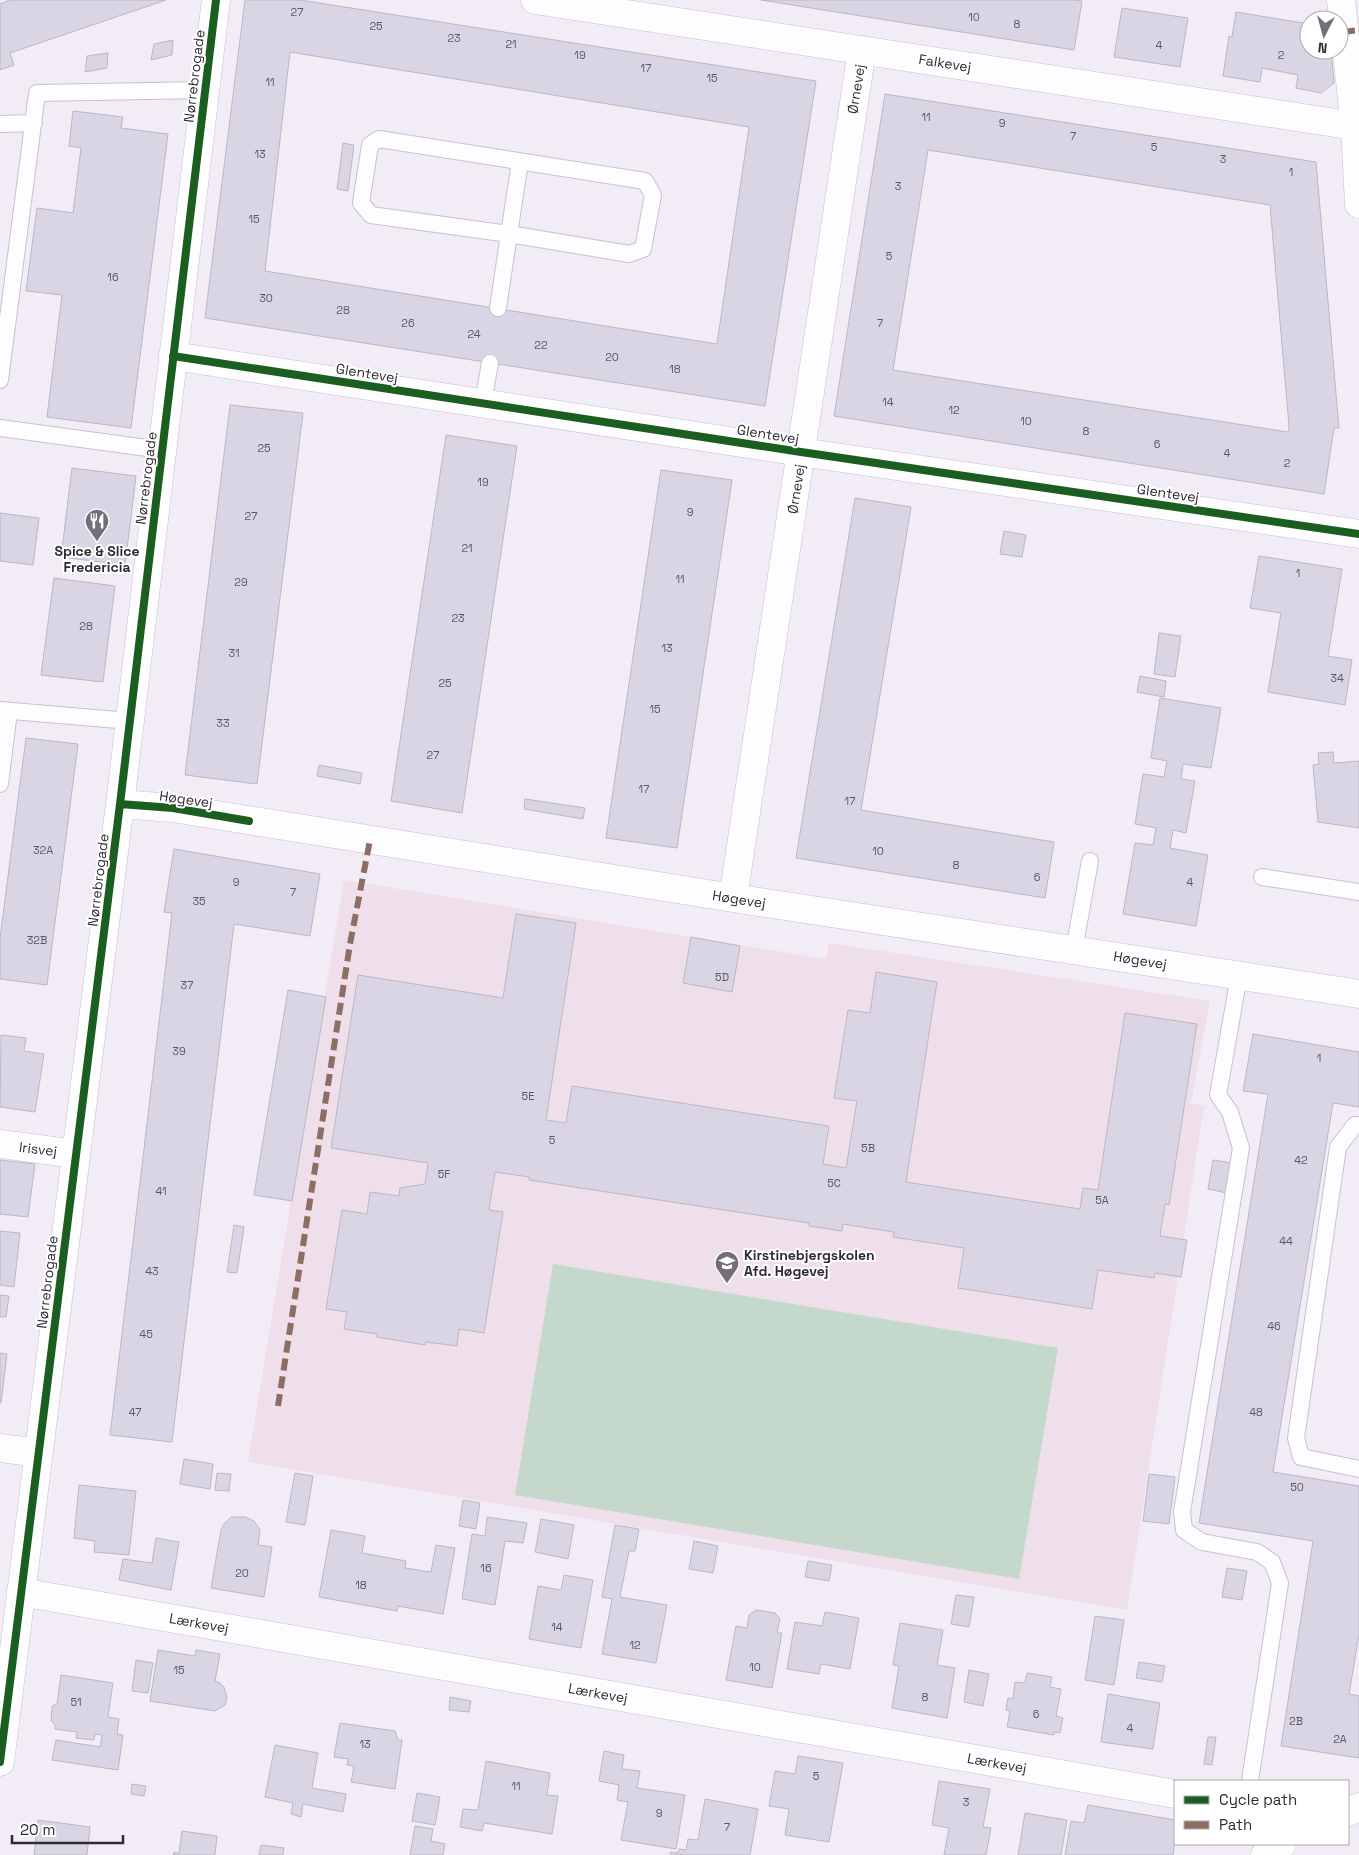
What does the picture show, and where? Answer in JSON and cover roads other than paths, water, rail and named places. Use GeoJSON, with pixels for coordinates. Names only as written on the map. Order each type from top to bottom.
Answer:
{"type":"FeatureCollection","features":[{"type":"Feature","properties":{"kind":"street","name":"Nørrebrogade"},"geometry":{"type":"LineString","coordinates":[[0,1762],[120,804],[216,0]]}},
{"type":"Feature","properties":{"kind":"street","name":"Falkevej"},"geometry":{"type":"LineString","coordinates":[[536,0],[1355,126]]}},
{"type":"Feature","properties":{"kind":"street"},"geometry":{"type":"LineString","coordinates":[[1341,0],[1355,126],[1359,204]]}},
{"type":"Feature","properties":{"kind":"street","name":"Ørnevej"},"geometry":{"type":"LineString","coordinates":[[734,898],[862,50]]}},
{"type":"Feature","properties":{"kind":"street","name":"Glentevej"},"geometry":{"type":"LineString","coordinates":[[173,356],[802,452],[1359,534]]}},
{"type":"Feature","properties":{"kind":"street","name":"Høgevej"},"geometry":{"type":"LineString","coordinates":[[120,804],[173,808],[734,898],[1359,994]]}},
{"type":"Feature","properties":{"kind":"street","name":"Irisvej"},"geometry":{"type":"LineString","coordinates":[[0,1144],[76,1154]]}},
{"type":"Feature","properties":{"kind":"street"},"geometry":{"type":"LineString","coordinates":[[0,1448],[38,1453]]}},
{"type":"Feature","properties":{"kind":"street","name":"Lærkevej"},"geometry":{"type":"LineString","coordinates":[[21,1592],[1174,1794]]}},
{"type":"Feature","properties":{"kind":"street"},"geometry":{"type":"LineString","coordinates":[[1265,1855],[1280,1845]]}},
{"type":"Feature","properties":{"kind":"lane"},"geometry":{"type":"LineString","coordinates":[[0,380],[37,93],[205,90]]}},
{"type":"Feature","properties":{"kind":"lane"},"geometry":{"type":"LineString","coordinates":[[0,124],[34,123]]}},
{"type":"Feature","properties":{"kind":"lane"},"geometry":{"type":"LineString","coordinates":[[379,139],[645,182],[654,195],[643,249],[628,254],[509,234],[371,215],[361,202],[370,145],[379,139]]}},
{"type":"Feature","properties":{"kind":"lane"},"geometry":{"type":"LineString","coordinates":[[498,308],[520,162]]}},
{"type":"Feature","properties":{"kind":"lane"},"geometry":{"type":"LineString","coordinates":[[483,403],[490,363]]}},
{"type":"Feature","properties":{"kind":"lane"},"geometry":{"type":"LineString","coordinates":[[0,428],[162,450]]}},
{"type":"Feature","properties":{"kind":"lane"},"geometry":{"type":"LineString","coordinates":[[0,784],[5,711],[130,720]]}},
{"type":"Feature","properties":{"kind":"lane"},"geometry":{"type":"LineString","coordinates":[[1074,950],[1090,861]]}},
{"type":"Feature","properties":{"kind":"lane"},"geometry":{"type":"LineString","coordinates":[[1262,877],[1359,892]]}},
{"type":"Feature","properties":{"kind":"lane"},"geometry":{"type":"LineString","coordinates":[[1239,976],[1218,1095],[1230,1112],[1241,1148],[1182,1512],[1184,1530],[1202,1542],[1257,1552],[1272,1562],[1280,1583],[1250,1780]]}},
{"type":"Feature","properties":{"kind":"lane"},"geometry":{"type":"LineString","coordinates":[[1359,1125],[1355,1125],[1338,1147],[1296,1438],[1301,1457],[1359,1469]]}},
{"type":"Feature","properties":{"kind":"place","name":"Spice & Slice Fredericia"},"geometry":{"type":"Point","coordinates":[97,542]}},
{"type":"Feature","properties":{"kind":"place","name":"Kirstinebjergskolen Afd. Høgevej"},"geometry":{"type":"Point","coordinates":[727,1284]}}]}
